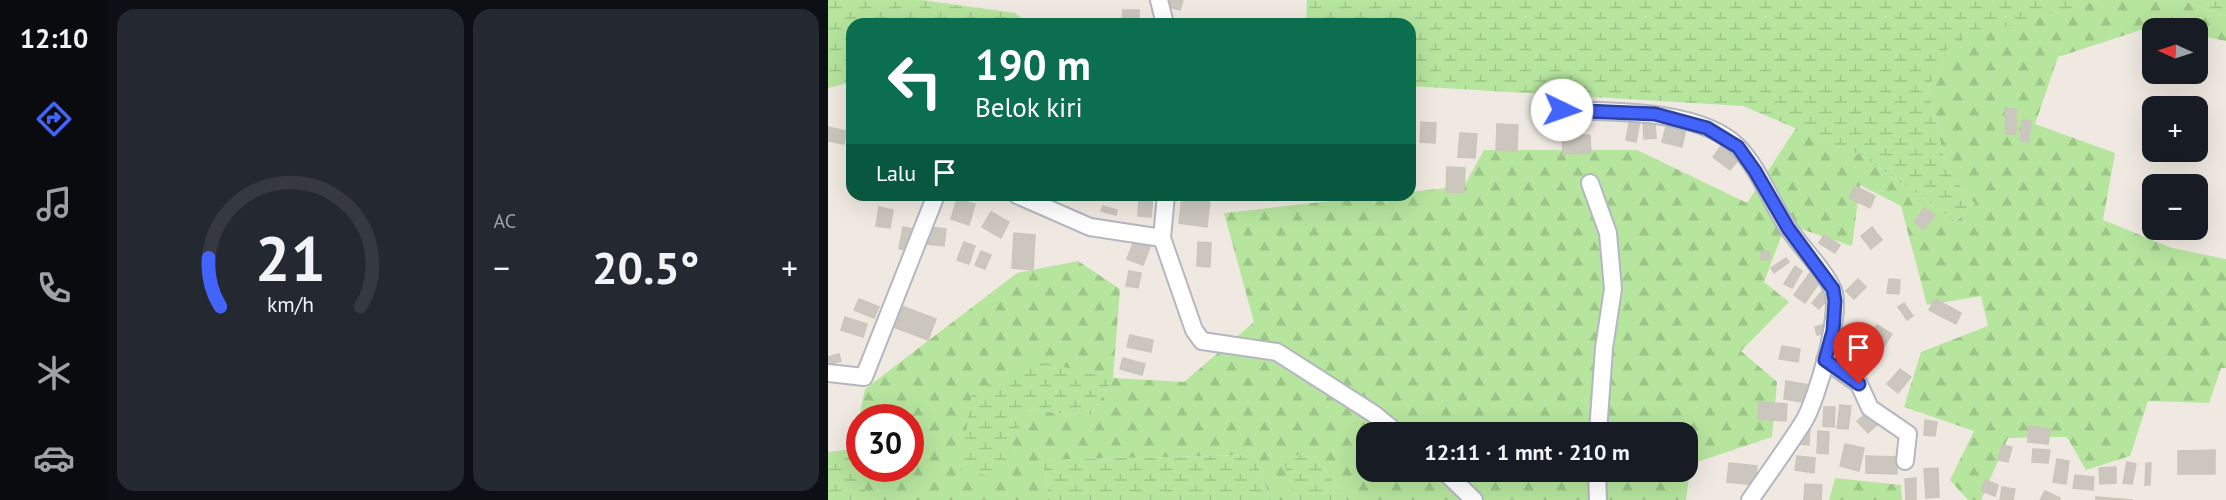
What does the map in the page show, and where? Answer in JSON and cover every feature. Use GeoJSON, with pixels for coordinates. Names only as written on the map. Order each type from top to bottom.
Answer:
{"type":"FeatureCollection","features":[{"type":"Feature","properties":{"kind":"street"},"geometry":{"type":"LineString","coordinates":[[1159,0],[1164,18]]}},
{"type":"Feature","properties":{"kind":"street"},"geometry":{"type":"LineString","coordinates":[[1562,110],[1655,114],[1707,128],[1738,147],[1755,171],[1788,228],[1833,289],[1834,321],[1825,360],[1805,419],[1750,500]]}},
{"type":"Feature","properties":{"kind":"street"},"geometry":{"type":"LineString","coordinates":[[1590,183],[1608,233],[1614,289],[1604,348],[1599,422]]}},
{"type":"Feature","properties":{"kind":"street"},"geometry":{"type":"LineString","coordinates":[[828,373],[864,377],[934,201]]}},
{"type":"Feature","properties":{"kind":"street"},"geometry":{"type":"LineString","coordinates":[[1031,201],[1090,227],[1162,238]]}},
{"type":"Feature","properties":{"kind":"street"},"geometry":{"type":"LineString","coordinates":[[1165,201],[1162,238],[1194,330],[1202,341],[1277,352],[1384,422]]}},
{"type":"Feature","properties":{"kind":"street"},"geometry":{"type":"LineString","coordinates":[[1825,360],[1859,384],[1870,408],[1908,434],[1905,461]]}},
{"type":"Feature","properties":{"kind":"street"},"geometry":{"type":"LineString","coordinates":[[1455,482],[1474,500]]}},
{"type":"Feature","properties":{"kind":"street"},"geometry":{"type":"LineString","coordinates":[[1597,482],[1598,500]]}},
{"type":"Feature","properties":{"kind":"green space"},"geometry":{"type":"Polygon","coordinates":[[[828,0],[922,0],[1015,13],[1021,18],[846,18],[846,84],[828,88],[828,0]]]}},
{"type":"Feature","properties":{"kind":"green space"},"geometry":{"type":"Polygon","coordinates":[[[1307,0],[2099,0],[1951,42],[1928,89],[1947,170],[1975,204],[1956,221],[1862,156],[1743,106],[1416,86],[1416,18],[1306,18],[1307,0]]]}},
{"type":"Feature","properties":{"kind":"green space"},"geometry":{"type":"Polygon","coordinates":[[[2099,0],[2182,0],[2226,16],[2226,41],[2208,37],[2208,18],[2142,18],[2142,30],[2058,57],[2035,124],[2115,153],[2103,220],[2142,236],[2142,240],[2152,240],[2172,248],[2226,259],[2226,368],[2221,368],[2209,403],[2148,401],[2130,456],[2086,470],[2067,437],[2008,438],[1981,500],[1968,500],[1950,480],[1974,431],[1904,407],[1921,352],[1988,326],[1981,296],[1927,305],[1901,206],[1860,185],[1852,246],[1786,224],[1764,282],[1789,302],[1741,351],[1777,382],[1772,437],[1698,462],[1698,422],[1356,422],[1356,482],[1688,482],[1686,500],[1347,500],[1316,458],[1280,453],[1298,500],[1271,500],[1254,455],[1042,460],[1050,500],[868,500],[862,482],[924,482],[924,404],[862,404],[865,389],[1017,273],[1078,261],[1120,289],[1113,378],[1184,382],[1254,322],[1224,213],[1331,201],[1416,201],[1416,191],[1464,186],[1484,150],[1637,150],[1747,203],[1796,128],[1862,156],[1956,221],[1975,204],[1947,170],[1928,89],[1951,41],[2099,0]],[[1113,379],[1027,410],[1090,416],[1113,379]]]}},
{"type":"Feature","properties":{"kind":"green space"},"geometry":{"type":"Polygon","coordinates":[[[2182,0],[2226,0],[2226,16],[2182,0]]]}},
{"type":"Feature","properties":{"kind":"green space"},"geometry":{"type":"Polygon","coordinates":[[[1036,360],[1113,379],[1090,416],[1027,410],[997,478],[960,470],[972,394],[1036,360]]]}},
{"type":"Feature","properties":{"kind":"green space"},"geometry":{"type":"Polygon","coordinates":[[[846,450],[846,482],[862,482],[868,500],[828,500],[828,452],[846,450]]]}},
{"type":"Feature","properties":{"kind":"green space"},"geometry":{"type":"Polygon","coordinates":[[[1279,452],[1316,458],[1347,500],[1298,500],[1279,452]]]}},
{"type":"Feature","properties":{"kind":"green space"},"geometry":{"type":"Polygon","coordinates":[[[1254,455],[1271,500],[1050,500],[1042,460],[1254,455]]]}},
{"type":"Feature","properties":{"kind":"green space"},"geometry":{"type":"Polygon","coordinates":[[[1835,478],[1901,485],[1902,500],[1829,500],[1835,478]]]}},
{"type":"Feature","properties":{"kind":"building"},"geometry":{"type":"Polygon","coordinates":[[[1167,0],[1183,0],[1180,10],[1166,6],[1167,0]]]}},
{"type":"Feature","properties":{"kind":"building"},"geometry":{"type":"Polygon","coordinates":[[[1123,10],[1139,10],[1139,18],[1122,18],[1123,10]]]}},
{"type":"Feature","properties":{"kind":"building"},"geometry":{"type":"Polygon","coordinates":[[[2005,109],[2016,109],[2016,134],[2006,134],[2005,109]]]}},
{"type":"Feature","properties":{"kind":"building"},"geometry":{"type":"Polygon","coordinates":[[[1630,118],[1640,120],[1636,142],[1626,140],[1630,118]]]}},
{"type":"Feature","properties":{"kind":"building"},"geometry":{"type":"Polygon","coordinates":[[[1668,119],[1687,124],[1682,147],[1662,142],[1668,119]]]}},
{"type":"Feature","properties":{"kind":"building"},"geometry":{"type":"Polygon","coordinates":[[[1655,120],[1656,138],[1644,139],[1643,121],[1655,120]]]}},
{"type":"Feature","properties":{"kind":"building"},"geometry":{"type":"Polygon","coordinates":[[[2022,120],[2031,121],[2029,142],[2020,141],[2022,120]]]}},
{"type":"Feature","properties":{"kind":"building"},"geometry":{"type":"Polygon","coordinates":[[[1421,122],[1436,123],[1435,143],[1420,142],[1421,122]]]}},
{"type":"Feature","properties":{"kind":"building"},"geometry":{"type":"Polygon","coordinates":[[[1497,124],[1518,125],[1517,151],[1496,150],[1497,124]]]}},
{"type":"Feature","properties":{"kind":"building"},"geometry":{"type":"Polygon","coordinates":[[[828,127],[846,131],[844,144],[828,141],[828,127]]]}},
{"type":"Feature","properties":{"kind":"building"},"geometry":{"type":"Polygon","coordinates":[[[1460,133],[1477,134],[1475,158],[1458,157],[1460,133]]]}},
{"type":"Feature","properties":{"kind":"building"},"geometry":{"type":"Polygon","coordinates":[[[1590,135],[1591,153],[1563,154],[1562,136],[1590,135]]]}},
{"type":"Feature","properties":{"kind":"building"},"geometry":{"type":"Polygon","coordinates":[[[1721,146],[1739,159],[1730,170],[1713,157],[1721,146]]]}},
{"type":"Feature","properties":{"kind":"building"},"geometry":{"type":"Polygon","coordinates":[[[1447,167],[1465,168],[1464,193],[1446,192],[1447,167]]]}},
{"type":"Feature","properties":{"kind":"building"},"geometry":{"type":"Polygon","coordinates":[[[1855,186],[1875,196],[1870,208],[1849,198],[1855,186]]]}},
{"type":"Feature","properties":{"kind":"building"},"geometry":{"type":"Polygon","coordinates":[[[956,201],[975,204],[969,225],[951,219],[956,201]]]}},
{"type":"Feature","properties":{"kind":"building"},"geometry":{"type":"Polygon","coordinates":[[[1139,201],[1152,201],[1151,217],[1138,216],[1139,201]]]}},
{"type":"Feature","properties":{"kind":"building"},"geometry":{"type":"Polygon","coordinates":[[[1182,201],[1210,201],[1207,227],[1179,223],[1182,201]]]}},
{"type":"Feature","properties":{"kind":"building"},"geometry":{"type":"Polygon","coordinates":[[[1103,206],[1117,210],[1116,215],[1101,211],[1103,206]]]}},
{"type":"Feature","properties":{"kind":"building"},"geometry":{"type":"Polygon","coordinates":[[[879,207],[893,210],[890,228],[876,226],[879,207]]]}},
{"type":"Feature","properties":{"kind":"building"},"geometry":{"type":"Polygon","coordinates":[[[1924,208],[1935,215],[1924,229],[1914,222],[1924,208]]]}},
{"type":"Feature","properties":{"kind":"building"},"geometry":{"type":"Polygon","coordinates":[[[991,212],[1009,222],[1001,238],[982,227],[991,212]]]}},
{"type":"Feature","properties":{"kind":"building"},"geometry":{"type":"Polygon","coordinates":[[[903,227],[914,229],[910,251],[899,249],[903,227]]]}},
{"type":"Feature","properties":{"kind":"building"},"geometry":{"type":"Polygon","coordinates":[[[928,227],[946,229],[944,246],[926,244],[928,227]]]}},
{"type":"Feature","properties":{"kind":"building"},"geometry":{"type":"Polygon","coordinates":[[[1872,227],[1882,240],[1871,249],[1861,236],[1872,227]]]}},
{"type":"Feature","properties":{"kind":"building"},"geometry":{"type":"Polygon","coordinates":[[[1014,233],[1035,235],[1033,270],[1012,268],[1014,233]]]}},
{"type":"Feature","properties":{"kind":"building"},"geometry":{"type":"Polygon","coordinates":[[[1824,235],[1840,245],[1835,253],[1819,243],[1824,235]]]}},
{"type":"Feature","properties":{"kind":"building"},"geometry":{"type":"Polygon","coordinates":[[[1134,241],[1150,247],[1143,265],[1127,259],[1134,241]]]}},
{"type":"Feature","properties":{"kind":"building"},"geometry":{"type":"Polygon","coordinates":[[[964,242],[975,246],[969,264],[957,260],[964,242]]]}},
{"type":"Feature","properties":{"kind":"building"},"geometry":{"type":"Polygon","coordinates":[[[1198,242],[1211,243],[1210,267],[1197,266],[1198,242]]]}},
{"type":"Feature","properties":{"kind":"building"},"geometry":{"type":"Polygon","coordinates":[[[981,251],[991,255],[985,269],[975,265],[981,251]]]}},
{"type":"Feature","properties":{"kind":"building"},"geometry":{"type":"Polygon","coordinates":[[[1769,251],[1770,259],[1761,260],[1760,252],[1769,251]]]}},
{"type":"Feature","properties":{"kind":"building"},"geometry":{"type":"Polygon","coordinates":[[[1786,258],[1789,262],[1774,273],[1771,268],[1786,258]]]}},
{"type":"Feature","properties":{"kind":"building"},"geometry":{"type":"Polygon","coordinates":[[[1795,266],[1802,271],[1792,288],[1784,284],[1795,266]]]}},
{"type":"Feature","properties":{"kind":"building"},"geometry":{"type":"Polygon","coordinates":[[[1129,271],[1141,273],[1138,288],[1126,286],[1129,271]]]}},
{"type":"Feature","properties":{"kind":"building"},"geometry":{"type":"Polygon","coordinates":[[[1811,271],[1822,279],[1805,303],[1794,295],[1811,271]]]}},
{"type":"Feature","properties":{"kind":"building"},"geometry":{"type":"Polygon","coordinates":[[[1858,279],[1866,287],[1854,299],[1846,291],[1858,279]]]}},
{"type":"Feature","properties":{"kind":"building"},"geometry":{"type":"Polygon","coordinates":[[[1889,279],[1900,280],[1899,294],[1887,293],[1889,279]]]}},
{"type":"Feature","properties":{"kind":"building"},"geometry":{"type":"Polygon","coordinates":[[[1822,291],[1829,298],[1819,309],[1812,303],[1822,291]]]}},
{"type":"Feature","properties":{"kind":"building"},"geometry":{"type":"Polygon","coordinates":[[[859,299],[879,307],[874,318],[854,310],[859,299]]]}},
{"type":"Feature","properties":{"kind":"building"},"geometry":{"type":"Polygon","coordinates":[[[1935,299],[1961,313],[1956,324],[1929,310],[1935,299]]]}},
{"type":"Feature","properties":{"kind":"building"},"geometry":{"type":"Polygon","coordinates":[[[1904,303],[1913,316],[1907,320],[1898,307],[1904,303]]]}},
{"type":"Feature","properties":{"kind":"building"},"geometry":{"type":"Polygon","coordinates":[[[899,305],[936,319],[928,340],[891,326],[899,305]]]}},
{"type":"Feature","properties":{"kind":"building"},"geometry":{"type":"Polygon","coordinates":[[[845,317],[867,324],[863,337],[841,330],[845,317]]]}},
{"type":"Feature","properties":{"kind":"building"},"geometry":{"type":"Polygon","coordinates":[[[1829,323],[1831,332],[1817,335],[1815,327],[1829,323]]]}},
{"type":"Feature","properties":{"kind":"building"},"geometry":{"type":"Polygon","coordinates":[[[1877,325],[1892,334],[1882,350],[1867,340],[1877,325]]]}},
{"type":"Feature","properties":{"kind":"building"},"geometry":{"type":"Polygon","coordinates":[[[1849,332],[1863,341],[1856,353],[1842,343],[1849,332]]]}},
{"type":"Feature","properties":{"kind":"building"},"geometry":{"type":"Polygon","coordinates":[[[1130,335],[1153,340],[1151,352],[1127,347],[1130,335]]]}},
{"type":"Feature","properties":{"kind":"building"},"geometry":{"type":"Polygon","coordinates":[[[1782,346],[1800,349],[1798,362],[1779,359],[1782,346]]]}},
{"type":"Feature","properties":{"kind":"building"},"geometry":{"type":"Polygon","coordinates":[[[1845,350],[1857,362],[1849,371],[1837,360],[1845,350]]]}},
{"type":"Feature","properties":{"kind":"building"},"geometry":{"type":"Polygon","coordinates":[[[839,354],[841,361],[828,365],[828,357],[839,354]]]}},
{"type":"Feature","properties":{"kind":"building"},"geometry":{"type":"Polygon","coordinates":[[[1123,358],[1145,364],[1142,375],[1120,369],[1123,358]]]}},
{"type":"Feature","properties":{"kind":"building"},"geometry":{"type":"Polygon","coordinates":[[[1900,369],[1911,377],[1898,393],[1887,384],[1900,369]]]}},
{"type":"Feature","properties":{"kind":"building"},"geometry":{"type":"Polygon","coordinates":[[[1786,381],[1811,385],[1808,403],[1784,399],[1786,381]]]}},
{"type":"Feature","properties":{"kind":"building"},"geometry":{"type":"Polygon","coordinates":[[[1759,402],[1787,404],[1786,421],[1758,419],[1759,402]]]}},
{"type":"Feature","properties":{"kind":"building"},"geometry":{"type":"Polygon","coordinates":[[[1840,405],[1851,406],[1848,429],[1837,428],[1840,405]]]}},
{"type":"Feature","properties":{"kind":"building"},"geometry":{"type":"Polygon","coordinates":[[[1824,407],[1835,407],[1834,427],[1823,426],[1824,407]]]}},
{"type":"Feature","properties":{"kind":"building"},"geometry":{"type":"Polygon","coordinates":[[[1868,412],[1879,423],[1868,433],[1857,421],[1868,412]]]}},
{"type":"Feature","properties":{"kind":"building"},"geometry":{"type":"Polygon","coordinates":[[[1925,420],[1937,422],[1935,436],[1924,435],[1925,420]]]}},
{"type":"Feature","properties":{"kind":"building"},"geometry":{"type":"Polygon","coordinates":[[[2029,426],[2050,429],[2048,444],[2028,442],[2029,426]]]}},
{"type":"Feature","properties":{"kind":"building"},"geometry":{"type":"Polygon","coordinates":[[[1800,427],[1810,427],[1809,445],[1799,444],[1800,427]]]}},
{"type":"Feature","properties":{"kind":"building"},"geometry":{"type":"Polygon","coordinates":[[[1818,431],[1829,432],[1828,454],[1817,453],[1818,431]]]}},
{"type":"Feature","properties":{"kind":"building"},"geometry":{"type":"Polygon","coordinates":[[[1845,444],[1864,448],[1859,471],[1840,466],[1845,444]]]}},
{"type":"Feature","properties":{"kind":"building"},"geometry":{"type":"Polygon","coordinates":[[[2002,445],[2012,447],[2008,462],[1998,460],[2002,445]]]}},
{"type":"Feature","properties":{"kind":"building"},"geometry":{"type":"Polygon","coordinates":[[[2033,449],[2050,450],[2048,463],[2032,462],[2033,449]]]}},
{"type":"Feature","properties":{"kind":"building"},"geometry":{"type":"Polygon","coordinates":[[[2215,450],[2215,474],[2178,474],[2178,451],[2215,450]]]}},
{"type":"Feature","properties":{"kind":"building"},"geometry":{"type":"Polygon","coordinates":[[[1797,456],[1815,458],[1814,473],[1795,470],[1797,456]]]}},
{"type":"Feature","properties":{"kind":"building"},"geometry":{"type":"Polygon","coordinates":[[[1866,456],[1897,457],[1897,474],[1866,473],[1866,456]]]}},
{"type":"Feature","properties":{"kind":"building"},"geometry":{"type":"Polygon","coordinates":[[[2057,459],[2069,461],[2066,484],[2053,482],[2057,459]]]}},
{"type":"Feature","properties":{"kind":"building"},"geometry":{"type":"Polygon","coordinates":[[[2127,462],[2136,464],[2132,484],[2123,483],[2127,462]]]}},
{"type":"Feature","properties":{"kind":"building"},"geometry":{"type":"Polygon","coordinates":[[[1729,463],[1757,466],[1755,485],[1727,482],[1729,463]]]}},
{"type":"Feature","properties":{"kind":"building"},"geometry":{"type":"Polygon","coordinates":[[[2146,463],[2151,463],[2150,485],[2145,485],[2146,463]]]}},
{"type":"Feature","properties":{"kind":"building"},"geometry":{"type":"Polygon","coordinates":[[[2116,467],[2116,483],[2100,484],[2099,468],[2116,467]]]}},
{"type":"Feature","properties":{"kind":"building"},"geometry":{"type":"Polygon","coordinates":[[[1938,468],[1939,497],[1926,498],[1924,469],[1938,468]]]}},
{"type":"Feature","properties":{"kind":"building"},"geometry":{"type":"Polygon","coordinates":[[[2075,475],[2094,477],[2093,490],[2073,488],[2075,475]]]}},
{"type":"Feature","properties":{"kind":"building"},"geometry":{"type":"Polygon","coordinates":[[[1916,478],[1916,500],[1906,500],[1905,479],[1916,478]]]}},
{"type":"Feature","properties":{"kind":"building"},"geometry":{"type":"Polygon","coordinates":[[[1985,480],[1998,485],[1995,496],[1981,491],[1985,480]]]}},
{"type":"Feature","properties":{"kind":"building"},"geometry":{"type":"Polygon","coordinates":[[[1805,484],[1822,485],[1821,500],[1804,500],[1805,484]]]}},
{"type":"Feature","properties":{"kind":"building"},"geometry":{"type":"Polygon","coordinates":[[[2002,487],[2015,489],[2013,500],[2000,500],[2002,487]]]}},
{"type":"Feature","properties":{"kind":"building"},"geometry":{"type":"Polygon","coordinates":[[[2045,491],[2060,498],[2059,500],[2040,500],[2045,491]]]}},
{"type":"Feature","properties":{"kind":"building"},"geometry":{"type":"Polygon","coordinates":[[[2096,497],[2133,500],[2096,500],[2096,497]]]}},
{"type":"Feature","properties":{"kind":"route"},"geometry":{"type":"LineString","coordinates":[[1562,110],[1655,114],[1707,128],[1729,139],[1738,147],[1755,171],[1788,228],[1833,289],[1835,301],[1833,331],[1825,360],[1859,384]]}}]}
